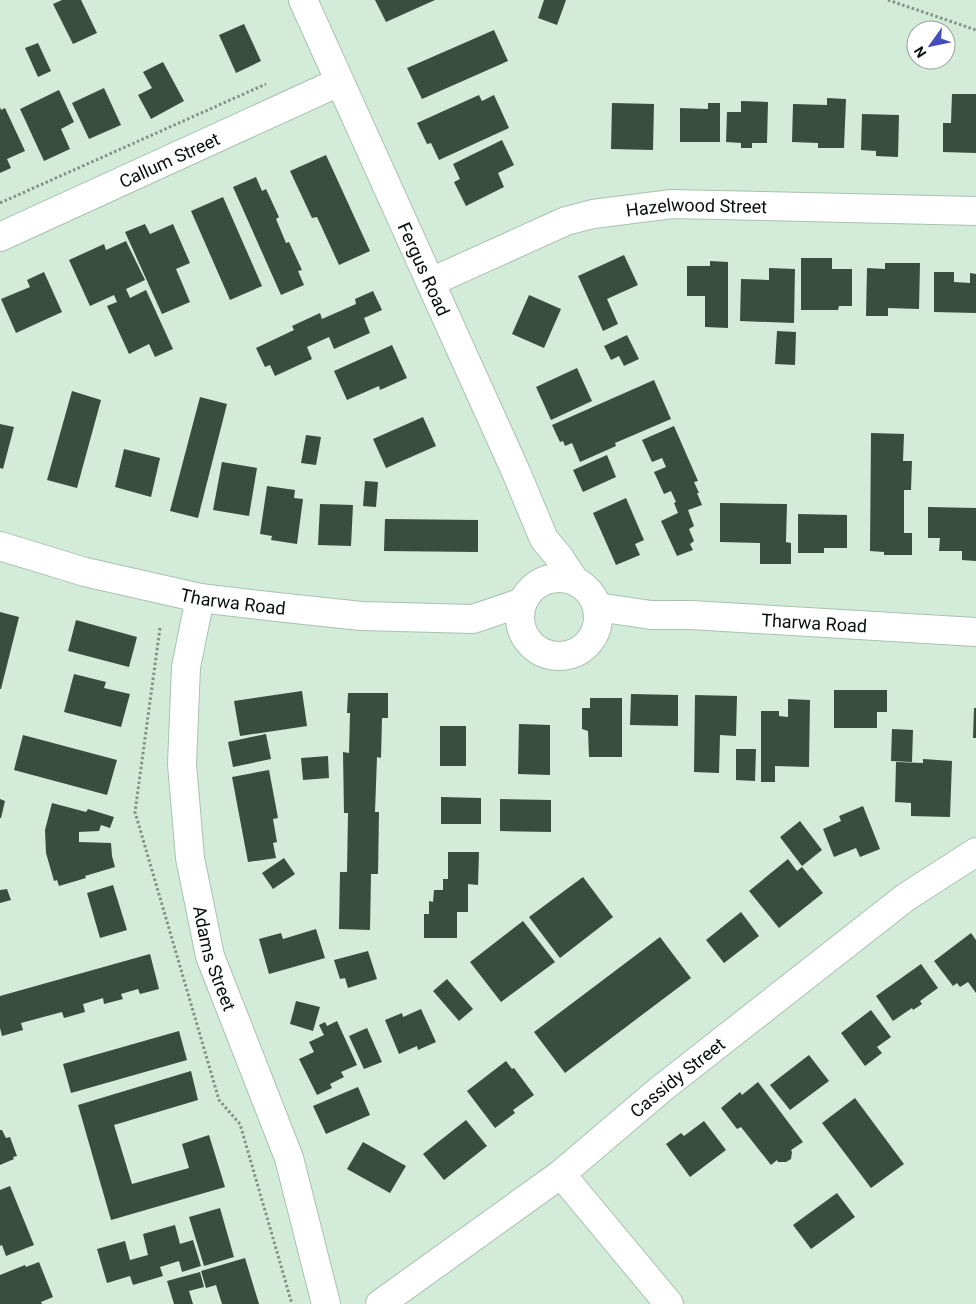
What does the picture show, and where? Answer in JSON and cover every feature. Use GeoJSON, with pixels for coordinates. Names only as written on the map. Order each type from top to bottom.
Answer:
{"type":"FeatureCollection","features":[{"type":"Feature","properties":{"kind":"street","name":"Fergus Road"},"geometry":{"type":"LineString","coordinates":[[303,0],[516,472],[544,539],[576,581]]}},
{"type":"Feature","properties":{"kind":"street","name":"Callum Street"},"geometry":{"type":"LineString","coordinates":[[0,237],[340,82]]}},
{"type":"Feature","properties":{"kind":"street","name":"Hazelwood Street"},"geometry":{"type":"LineString","coordinates":[[431,282],[566,221],[593,214],[672,204],[976,211]]}},
{"type":"Feature","properties":{"kind":"street","name":"Fergus Road"},"geometry":{"type":"LineString","coordinates":[[530,593],[542,565],[544,539]]}},
{"type":"Feature","properties":{"kind":"street","name":"Tharwa Road"},"geometry":{"type":"LineString","coordinates":[[0,546],[85,572],[200,598],[361,616],[473,618],[529,642]]}},
{"type":"Feature","properties":{"kind":"street"},"geometry":{"type":"LineString","coordinates":[[557,578],[576,581],[589,592],[594,598],[598,617],[597,628],[585,647],[575,653],[550,656],[538,650],[529,642],[523,633],[520,623],[520,612],[530,593],[547,580],[557,578]]}},
{"type":"Feature","properties":{"kind":"street","name":"Tharwa Road"},"geometry":{"type":"LineString","coordinates":[[473,618],[530,593]]}},
{"type":"Feature","properties":{"kind":"street","name":"Adams Street"},"geometry":{"type":"LineString","coordinates":[[200,598],[185,677],[182,764],[190,858],[210,956],[289,1158],[326,1304]]}},
{"type":"Feature","properties":{"kind":"street","name":"Tharwa Road"},"geometry":{"type":"LineString","coordinates":[[597,607],[651,615],[711,616],[976,632]]}},
{"type":"Feature","properties":{"kind":"street","name":"Tharwa Road"},"geometry":{"type":"LineString","coordinates":[[593,637],[651,615]]}},
{"type":"Feature","properties":{"kind":"street","name":"Cassidy Street"},"geometry":{"type":"LineString","coordinates":[[380,1304],[561,1174],[661,1089],[906,897],[976,852]]}},
{"type":"Feature","properties":{"kind":"street"},"geometry":{"type":"LineString","coordinates":[[561,1174],[669,1304]]}},
{"type":"Feature","properties":{"kind":"path"},"geometry":{"type":"LineString","coordinates":[[888,0],[976,30]]}},
{"type":"Feature","properties":{"kind":"path"},"geometry":{"type":"LineString","coordinates":[[0,203],[268,83]]}},
{"type":"Feature","properties":{"kind":"building"},"geometry":{"type":"Polygon","coordinates":[[[62,0],[81,0],[97,33],[73,44],[53,4],[62,0]]]}},
{"type":"Feature","properties":{"kind":"building"},"geometry":{"type":"Polygon","coordinates":[[[375,0],[435,0],[386,22],[375,0]]]}},
{"type":"Feature","properties":{"kind":"building"},"geometry":{"type":"Polygon","coordinates":[[[544,0],[566,0],[557,25],[538,18],[544,0]]]}},
{"type":"Feature","properties":{"kind":"building"},"geometry":{"type":"Polygon","coordinates":[[[244,24],[261,61],[236,73],[219,35],[244,24]]]}},
{"type":"Feature","properties":{"kind":"building"},"geometry":{"type":"Polygon","coordinates":[[[494,30],[508,61],[422,99],[407,68],[494,30]]]}},
{"type":"Feature","properties":{"kind":"building"},"geometry":{"type":"Polygon","coordinates":[[[38,43],[51,71],[38,77],[25,48],[38,43]]]}},
{"type":"Feature","properties":{"kind":"building"},"geometry":{"type":"Polygon","coordinates":[[[163,62],[184,101],[151,119],[138,95],[152,88],[143,72],[163,62]]]}},
{"type":"Feature","properties":{"kind":"building"},"geometry":{"type":"Polygon","coordinates":[[[104,88],[121,125],[89,139],[72,103],[104,88]]]}},
{"type":"Feature","properties":{"kind":"building"},"geometry":{"type":"Polygon","coordinates":[[[59,90],[74,122],[61,129],[70,149],[44,161],[20,109],[59,90]]]}},
{"type":"Feature","properties":{"kind":"building"},"geometry":{"type":"Polygon","coordinates":[[[952,94],[976,94],[976,153],[943,152],[943,123],[951,123],[952,94]]]}},
{"type":"Feature","properties":{"kind":"building"},"geometry":{"type":"Polygon","coordinates":[[[479,95],[482,101],[494,95],[509,128],[439,160],[431,143],[427,144],[417,123],[479,95]]]}},
{"type":"Feature","properties":{"kind":"building"},"geometry":{"type":"Polygon","coordinates":[[[827,98],[846,99],[844,148],[818,148],[818,143],[792,142],[793,104],[827,105],[827,98]]]}},
{"type":"Feature","properties":{"kind":"building"},"geometry":{"type":"Polygon","coordinates":[[[741,101],[768,102],[767,143],[752,143],[752,148],[741,148],[741,143],[726,142],[727,112],[741,112],[741,101]]]}},
{"type":"Feature","properties":{"kind":"building"},"geometry":{"type":"Polygon","coordinates":[[[612,103],[654,104],[653,150],[611,149],[612,103]]]}},
{"type":"Feature","properties":{"kind":"building"},"geometry":{"type":"Polygon","coordinates":[[[708,103],[720,103],[720,142],[680,142],[680,108],[708,109],[708,103]]]}},
{"type":"Feature","properties":{"kind":"building"},"geometry":{"type":"Polygon","coordinates":[[[0,107],[1,110],[5,108],[25,151],[7,159],[11,168],[0,173],[0,107]]]}},
{"type":"Feature","properties":{"kind":"building"},"geometry":{"type":"Polygon","coordinates":[[[862,114],[899,115],[898,157],[876,156],[876,151],[861,150],[862,114]]]}},
{"type":"Feature","properties":{"kind":"building"},"geometry":{"type":"Polygon","coordinates":[[[502,140],[514,165],[498,173],[504,187],[466,206],[454,182],[460,179],[453,164],[502,140]]]}},
{"type":"Feature","properties":{"kind":"building"},"geometry":{"type":"Polygon","coordinates":[[[326,155],[370,251],[339,265],[317,217],[312,218],[290,171],[326,155]]]}},
{"type":"Feature","properties":{"kind":"building"},"geometry":{"type":"Polygon","coordinates":[[[256,177],[262,191],[266,189],[279,217],[276,219],[286,243],[289,242],[302,270],[298,271],[304,285],[281,295],[233,187],[256,177]]]}},
{"type":"Feature","properties":{"kind":"building"},"geometry":{"type":"Polygon","coordinates":[[[223,197],[262,286],[230,300],[191,211],[223,197]]]}},
{"type":"Feature","properties":{"kind":"building"},"geometry":{"type":"Polygon","coordinates":[[[145,224],[150,234],[173,224],[190,263],[176,269],[190,302],[162,314],[125,232],[145,224]]]}},
{"type":"Feature","properties":{"kind":"building"},"geometry":{"type":"Polygon","coordinates":[[[126,241],[145,280],[126,289],[130,298],[146,290],[173,349],[155,357],[149,344],[129,354],[107,306],[117,302],[114,295],[90,306],[69,260],[104,244],[106,250],[126,241]]]}},
{"type":"Feature","properties":{"kind":"building"},"geometry":{"type":"Polygon","coordinates":[[[624,255],[638,285],[607,299],[618,324],[603,331],[578,276],[624,255]]]}},
{"type":"Feature","properties":{"kind":"building"},"geometry":{"type":"Polygon","coordinates":[[[801,258],[832,258],[832,269],[852,269],[852,306],[839,306],[838,310],[801,310],[801,258]]]}},
{"type":"Feature","properties":{"kind":"building"},"geometry":{"type":"Polygon","coordinates":[[[710,261],[728,262],[728,328],[705,327],[705,296],[687,296],[687,266],[710,266],[710,261]]]}},
{"type":"Feature","properties":{"kind":"building"},"geometry":{"type":"Polygon","coordinates":[[[885,263],[920,263],[919,309],[888,308],[888,316],[866,316],[867,268],[885,269],[885,263]]]}},
{"type":"Feature","properties":{"kind":"building"},"geometry":{"type":"Polygon","coordinates":[[[769,268],[795,269],[794,323],[740,321],[741,279],[769,280],[769,268]]]}},
{"type":"Feature","properties":{"kind":"building"},"geometry":{"type":"Polygon","coordinates":[[[44,272],[62,312],[16,333],[1,299],[30,287],[27,280],[44,272]]]}},
{"type":"Feature","properties":{"kind":"building"},"geometry":{"type":"Polygon","coordinates":[[[934,272],[954,272],[954,282],[970,283],[970,273],[976,274],[976,313],[934,312],[934,272]]]}},
{"type":"Feature","properties":{"kind":"building"},"geometry":{"type":"Polygon","coordinates":[[[373,291],[382,310],[364,318],[370,333],[334,349],[329,337],[307,347],[312,359],[275,376],[270,365],[265,367],[256,348],[294,330],[292,326],[320,313],[322,319],[356,304],[355,299],[373,291]]]}},
{"type":"Feature","properties":{"kind":"building"},"geometry":{"type":"Polygon","coordinates":[[[529,295],[561,309],[544,348],[512,334],[529,295]]]}},
{"type":"Feature","properties":{"kind":"building"},"geometry":{"type":"Polygon","coordinates":[[[777,331],[796,332],[795,365],[775,364],[777,331]]]}},
{"type":"Feature","properties":{"kind":"building"},"geometry":{"type":"Polygon","coordinates":[[[627,335],[639,359],[624,366],[619,356],[611,360],[604,346],[627,335]]]}},
{"type":"Feature","properties":{"kind":"building"},"geometry":{"type":"Polygon","coordinates":[[[392,345],[407,378],[380,390],[379,386],[347,400],[334,371],[392,345]]]}},
{"type":"Feature","properties":{"kind":"building"},"geometry":{"type":"Polygon","coordinates":[[[577,368],[592,401],[551,420],[536,387],[577,368]]]}},
{"type":"Feature","properties":{"kind":"building"},"geometry":{"type":"Polygon","coordinates":[[[654,380],[671,419],[615,443],[616,446],[580,462],[572,443],[565,446],[563,441],[560,442],[552,425],[654,380]]]}},
{"type":"Feature","properties":{"kind":"building"},"geometry":{"type":"Polygon","coordinates":[[[72,391],[101,400],[77,488],[47,480],[72,391]]]}},
{"type":"Feature","properties":{"kind":"building"},"geometry":{"type":"Polygon","coordinates":[[[200,397],[227,404],[198,518],[170,511],[200,397]]]}},
{"type":"Feature","properties":{"kind":"building"},"geometry":{"type":"Polygon","coordinates":[[[423,417],[436,446],[386,468],[373,439],[423,417]]]}},
{"type":"Feature","properties":{"kind":"building"},"geometry":{"type":"Polygon","coordinates":[[[0,424],[14,427],[3,469],[0,468],[0,424]]]}},
{"type":"Feature","properties":{"kind":"building"},"geometry":{"type":"Polygon","coordinates":[[[674,426],[698,481],[694,482],[702,505],[688,510],[694,526],[689,529],[694,541],[690,544],[693,550],[677,556],[661,521],[678,513],[674,503],[676,502],[671,491],[664,494],[654,472],[666,467],[662,458],[652,462],[642,440],[674,426]]]}},
{"type":"Feature","properties":{"kind":"building"},"geometry":{"type":"Polygon","coordinates":[[[871,433],[904,434],[903,461],[912,461],[911,490],[904,490],[904,533],[912,533],[912,555],[884,555],[884,552],[870,551],[871,433]]]}},
{"type":"Feature","properties":{"kind":"building"},"geometry":{"type":"Polygon","coordinates":[[[306,435],[321,437],[316,465],[301,463],[306,435]]]}},
{"type":"Feature","properties":{"kind":"building"},"geometry":{"type":"Polygon","coordinates":[[[124,449],[160,458],[151,497],[115,487],[124,449]]]}},
{"type":"Feature","properties":{"kind":"building"},"geometry":{"type":"Polygon","coordinates":[[[607,455],[616,477],[583,492],[573,470],[607,455]]]}},
{"type":"Feature","properties":{"kind":"building"},"geometry":{"type":"Polygon","coordinates":[[[222,462],[257,468],[249,516],[213,510],[222,462]]]}},
{"type":"Feature","properties":{"kind":"building"},"geometry":{"type":"Polygon","coordinates":[[[365,481],[378,482],[376,507],[363,506],[365,481]]]}},
{"type":"Feature","properties":{"kind":"building"},"geometry":{"type":"Polygon","coordinates":[[[267,486],[295,490],[294,498],[303,499],[297,544],[271,540],[272,536],[260,534],[267,486]]]}},
{"type":"Feature","properties":{"kind":"building"},"geometry":{"type":"Polygon","coordinates":[[[626,498],[644,540],[635,544],[640,555],[616,565],[593,513],[626,498]]]}},
{"type":"Feature","properties":{"kind":"building"},"geometry":{"type":"Polygon","coordinates":[[[720,503],[787,504],[786,542],[791,543],[791,564],[760,564],[760,543],[720,542],[720,503]]]}},
{"type":"Feature","properties":{"kind":"building"},"geometry":{"type":"Polygon","coordinates":[[[320,504],[353,505],[351,546],[318,545],[320,504]]]}},
{"type":"Feature","properties":{"kind":"building"},"geometry":{"type":"Polygon","coordinates":[[[928,507],[976,508],[976,561],[962,560],[962,551],[939,551],[940,538],[928,538],[928,507]]]}},
{"type":"Feature","properties":{"kind":"building"},"geometry":{"type":"Polygon","coordinates":[[[798,514],[847,515],[847,548],[824,548],[824,553],[798,553],[798,514]]]}},
{"type":"Feature","properties":{"kind":"building"},"geometry":{"type":"Polygon","coordinates":[[[385,519],[478,520],[478,552],[384,551],[385,519]]]}},
{"type":"Feature","properties":{"kind":"building"},"geometry":{"type":"Polygon","coordinates":[[[0,612],[19,617],[1,689],[0,689],[0,612]]]}},
{"type":"Feature","properties":{"kind":"building"},"geometry":{"type":"Polygon","coordinates":[[[76,620],[137,637],[129,667],[68,651],[76,620]]]}},
{"type":"Feature","properties":{"kind":"building"},"geometry":{"type":"Polygon","coordinates":[[[74,674],[106,682],[104,688],[130,694],[121,727],[64,712],[74,674]]]}},
{"type":"Feature","properties":{"kind":"building"},"geometry":{"type":"Polygon","coordinates":[[[834,690],[887,690],[887,712],[877,712],[877,728],[834,728],[834,690]]]}},
{"type":"Feature","properties":{"kind":"building"},"geometry":{"type":"Polygon","coordinates":[[[302,691],[307,726],[240,736],[234,701],[302,691]]]}},
{"type":"Feature","properties":{"kind":"building"},"geometry":{"type":"Polygon","coordinates":[[[348,693],[388,693],[388,718],[382,718],[381,758],[377,757],[375,812],[379,812],[378,874],[371,874],[370,930],[339,929],[340,872],[347,872],[348,813],[344,813],[343,752],[349,753],[350,713],[347,713],[348,693]]]}},
{"type":"Feature","properties":{"kind":"building"},"geometry":{"type":"Polygon","coordinates":[[[631,694],[678,695],[678,726],[630,725],[631,694]]]}},
{"type":"Feature","properties":{"kind":"building"},"geometry":{"type":"Polygon","coordinates":[[[695,695],[737,696],[736,736],[720,735],[719,773],[694,772],[695,695]]]}},
{"type":"Feature","properties":{"kind":"building"},"geometry":{"type":"Polygon","coordinates":[[[590,698],[622,698],[622,757],[589,757],[588,731],[582,729],[582,708],[590,708],[590,698]]]}},
{"type":"Feature","properties":{"kind":"building"},"geometry":{"type":"Polygon","coordinates":[[[788,699],[810,700],[809,767],[775,766],[775,782],[761,782],[761,711],[779,711],[779,716],[788,717],[788,699]]]}},
{"type":"Feature","properties":{"kind":"building"},"geometry":{"type":"Polygon","coordinates":[[[974,708],[976,708],[976,738],[973,738],[974,708]]]}},
{"type":"Feature","properties":{"kind":"building"},"geometry":{"type":"Polygon","coordinates":[[[519,724],[550,725],[550,775],[518,774],[519,724]]]}},
{"type":"Feature","properties":{"kind":"building"},"geometry":{"type":"Polygon","coordinates":[[[440,726],[466,726],[466,766],[440,766],[440,726]]]}},
{"type":"Feature","properties":{"kind":"building"},"geometry":{"type":"Polygon","coordinates":[[[892,729],[913,730],[912,762],[891,761],[892,729]]]}},
{"type":"Feature","properties":{"kind":"building"},"geometry":{"type":"Polygon","coordinates":[[[266,734],[271,759],[233,767],[228,742],[266,734]]]}},
{"type":"Feature","properties":{"kind":"building"},"geometry":{"type":"Polygon","coordinates":[[[23,735],[117,760],[107,795],[14,770],[23,735]]]}},
{"type":"Feature","properties":{"kind":"building"},"geometry":{"type":"Polygon","coordinates":[[[736,749],[756,749],[755,781],[736,780],[736,749]]]}},
{"type":"Feature","properties":{"kind":"building"},"geometry":{"type":"Polygon","coordinates":[[[328,756],[329,778],[303,780],[301,758],[328,756]]]}},
{"type":"Feature","properties":{"kind":"building"},"geometry":{"type":"Polygon","coordinates":[[[923,759],[952,761],[950,817],[911,816],[911,803],[895,802],[896,762],[923,763],[923,759]]]}},
{"type":"Feature","properties":{"kind":"building"},"geometry":{"type":"Polygon","coordinates":[[[269,770],[278,818],[273,819],[277,842],[273,843],[276,858],[248,862],[232,777],[269,770]]]}},
{"type":"Feature","properties":{"kind":"building"},"geometry":{"type":"Polygon","coordinates":[[[441,797],[481,798],[481,824],[441,824],[441,797]]]}},
{"type":"Feature","properties":{"kind":"building"},"geometry":{"type":"Polygon","coordinates":[[[0,799],[5,801],[1,818],[0,818],[0,799]]]}},
{"type":"Feature","properties":{"kind":"building"},"geometry":{"type":"Polygon","coordinates":[[[500,799],[551,800],[551,832],[500,831],[500,799]]]}},
{"type":"Feature","properties":{"kind":"building"},"geometry":{"type":"Polygon","coordinates":[[[52,803],[86,812],[88,809],[114,817],[110,828],[101,825],[99,831],[79,832],[79,842],[111,843],[115,867],[59,886],[57,880],[54,881],[46,853],[45,830],[52,803]]]}},
{"type":"Feature","properties":{"kind":"building"},"geometry":{"type":"Polygon","coordinates":[[[863,806],[880,849],[860,857],[856,848],[834,857],[823,829],[841,821],[839,816],[863,806]]]}},
{"type":"Feature","properties":{"kind":"building"},"geometry":{"type":"Polygon","coordinates":[[[800,821],[822,850],[802,866],[780,837],[800,821]]]}},
{"type":"Feature","properties":{"kind":"building"},"geometry":{"type":"Polygon","coordinates":[[[448,852],[479,852],[478,885],[468,884],[468,912],[457,912],[457,938],[424,938],[424,914],[429,914],[429,901],[433,902],[434,890],[443,890],[443,879],[448,879],[448,852]]]}},
{"type":"Feature","properties":{"kind":"building"},"geometry":{"type":"Polygon","coordinates":[[[284,858],[295,874],[273,889],[262,873],[284,858]]]}},
{"type":"Feature","properties":{"kind":"building"},"geometry":{"type":"Polygon","coordinates":[[[788,859],[797,871],[802,867],[823,893],[779,928],[749,891],[788,859]]]}},
{"type":"Feature","properties":{"kind":"building"},"geometry":{"type":"Polygon","coordinates":[[[583,877],[613,917],[560,958],[529,917],[583,877]]]}},
{"type":"Feature","properties":{"kind":"building"},"geometry":{"type":"Polygon","coordinates":[[[113,885],[127,930],[100,938],[87,893],[113,885]]]}},
{"type":"Feature","properties":{"kind":"building"},"geometry":{"type":"Polygon","coordinates":[[[7,889],[11,900],[0,903],[0,890],[7,889]]]}},
{"type":"Feature","properties":{"kind":"building"},"geometry":{"type":"Polygon","coordinates":[[[741,912],[759,936],[724,963],[706,940],[741,912]]]}},
{"type":"Feature","properties":{"kind":"building"},"geometry":{"type":"Polygon","coordinates":[[[523,921],[555,962],[501,1002],[470,962],[523,921]]]}},
{"type":"Feature","properties":{"kind":"building"},"geometry":{"type":"Polygon","coordinates":[[[316,929],[325,958],[269,974],[259,939],[281,933],[283,939],[316,929]]]}},
{"type":"Feature","properties":{"kind":"building"},"geometry":{"type":"Polygon","coordinates":[[[971,933],[976,940],[976,993],[968,982],[960,987],[957,983],[953,986],[934,961],[971,933]]]}},
{"type":"Feature","properties":{"kind":"building"},"geometry":{"type":"Polygon","coordinates":[[[660,937],[691,978],[565,1073],[534,1032],[660,937]]]}},
{"type":"Feature","properties":{"kind":"building"},"geometry":{"type":"Polygon","coordinates":[[[368,951],[377,979],[348,988],[345,978],[340,979],[334,960],[368,951]]]}},
{"type":"Feature","properties":{"kind":"building"},"geometry":{"type":"Polygon","coordinates":[[[150,954],[159,989],[140,994],[138,989],[121,994],[123,999],[104,1004],[103,998],[83,1004],[85,1012],[64,1018],[62,1012],[21,1023],[23,1030],[2,1036],[0,1028],[0,996],[150,954]]]}},
{"type":"Feature","properties":{"kind":"building"},"geometry":{"type":"Polygon","coordinates":[[[921,964],[938,988],[920,1001],[922,1004],[913,1010],[912,1008],[893,1021],[876,996],[921,964]]]}},
{"type":"Feature","properties":{"kind":"building"},"geometry":{"type":"Polygon","coordinates":[[[447,979],[473,1009],[459,1021],[433,991],[447,979]]]}},
{"type":"Feature","properties":{"kind":"building"},"geometry":{"type":"Polygon","coordinates":[[[296,1001],[320,1007],[313,1031],[290,1024],[296,1001]]]}},
{"type":"Feature","properties":{"kind":"building"},"geometry":{"type":"Polygon","coordinates":[[[421,1009],[436,1042],[418,1050],[417,1046],[399,1054],[385,1020],[402,1013],[403,1017],[421,1009]]]}},
{"type":"Feature","properties":{"kind":"building"},"geometry":{"type":"Polygon","coordinates":[[[871,1010],[891,1037],[877,1047],[882,1053],[865,1066],[841,1033],[871,1010]]]}},
{"type":"Feature","properties":{"kind":"building"},"geometry":{"type":"Polygon","coordinates":[[[337,1021],[357,1065],[341,1072],[344,1077],[330,1084],[332,1088],[317,1095],[299,1059],[314,1052],[309,1042],[324,1035],[319,1025],[325,1022],[327,1026],[337,1021]]]}},
{"type":"Feature","properties":{"kind":"building"},"geometry":{"type":"Polygon","coordinates":[[[367,1028],[382,1062],[364,1069],[349,1036],[367,1028]]]}},
{"type":"Feature","properties":{"kind":"building"},"geometry":{"type":"Polygon","coordinates":[[[179,1031],[187,1060],[71,1093],[63,1064],[179,1031]]]}},
{"type":"Feature","properties":{"kind":"building"},"geometry":{"type":"Polygon","coordinates":[[[809,1055],[829,1081],[790,1110],[770,1085],[809,1055]]]}},
{"type":"Feature","properties":{"kind":"building"},"geometry":{"type":"Polygon","coordinates":[[[506,1061],[512,1069],[514,1068],[534,1095],[513,1110],[515,1113],[495,1128],[467,1091],[506,1061]]]}},
{"type":"Feature","properties":{"kind":"building"},"geometry":{"type":"Polygon","coordinates":[[[191,1071],[198,1100],[114,1125],[132,1184],[189,1168],[182,1144],[209,1135],[225,1187],[111,1220],[78,1105],[191,1071]]]}},
{"type":"Feature","properties":{"kind":"building"},"geometry":{"type":"Polygon","coordinates":[[[758,1082],[803,1142],[791,1150],[791,1159],[786,1162],[778,1162],[777,1160],[771,1165],[741,1127],[737,1129],[721,1108],[740,1092],[742,1095],[758,1082]]]}},
{"type":"Feature","properties":{"kind":"building"},"geometry":{"type":"Polygon","coordinates":[[[358,1087],[370,1115],[326,1134],[313,1106],[358,1087]]]}},
{"type":"Feature","properties":{"kind":"building"},"geometry":{"type":"Polygon","coordinates":[[[855,1098],[904,1164],[871,1188],[822,1123],[855,1098]]]}},
{"type":"Feature","properties":{"kind":"building"},"geometry":{"type":"Polygon","coordinates":[[[466,1120],[487,1146],[444,1180],[423,1154],[466,1120]]]}},
{"type":"Feature","properties":{"kind":"building"},"geometry":{"type":"Polygon","coordinates":[[[704,1121],[726,1150],[690,1177],[666,1144],[681,1133],[684,1136],[704,1121]]]}},
{"type":"Feature","properties":{"kind":"building"},"geometry":{"type":"Polygon","coordinates":[[[0,1130],[2,1130],[6,1138],[10,1137],[17,1156],[0,1165],[0,1130]]]}},
{"type":"Feature","properties":{"kind":"building"},"geometry":{"type":"Polygon","coordinates":[[[363,1142],[406,1166],[390,1193],[347,1169],[363,1142]]]}},
{"type":"Feature","properties":{"kind":"building"},"geometry":{"type":"Polygon","coordinates":[[[10,1186],[34,1245],[6,1256],[2,1245],[0,1246],[0,1190],[10,1186]]]}},
{"type":"Feature","properties":{"kind":"building"},"geometry":{"type":"Polygon","coordinates":[[[837,1193],[855,1217],[811,1249],[793,1225],[837,1193]]]}},
{"type":"Feature","properties":{"kind":"building"},"geometry":{"type":"Polygon","coordinates":[[[220,1208],[234,1257],[204,1266],[189,1217],[220,1208]]]}},
{"type":"Feature","properties":{"kind":"building"},"geometry":{"type":"Polygon","coordinates":[[[175,1225],[180,1244],[193,1240],[201,1266],[182,1272],[179,1261],[160,1267],[163,1276],[133,1285],[130,1276],[107,1283],[97,1249],[125,1241],[130,1260],[148,1255],[143,1234],[175,1225]]]}},
{"type":"Feature","properties":{"kind":"building"},"geometry":{"type":"Polygon","coordinates":[[[245,1258],[259,1304],[222,1304],[216,1285],[206,1288],[201,1271],[245,1258]]]}},
{"type":"Feature","properties":{"kind":"building"},"geometry":{"type":"Polygon","coordinates":[[[39,1262],[53,1297],[41,1302],[42,1304],[0,1304],[0,1275],[25,1265],[26,1267],[39,1262]]]}},
{"type":"Feature","properties":{"kind":"building"},"geometry":{"type":"Polygon","coordinates":[[[200,1272],[204,1287],[189,1291],[193,1304],[174,1304],[167,1281],[200,1272]]]}}]}
